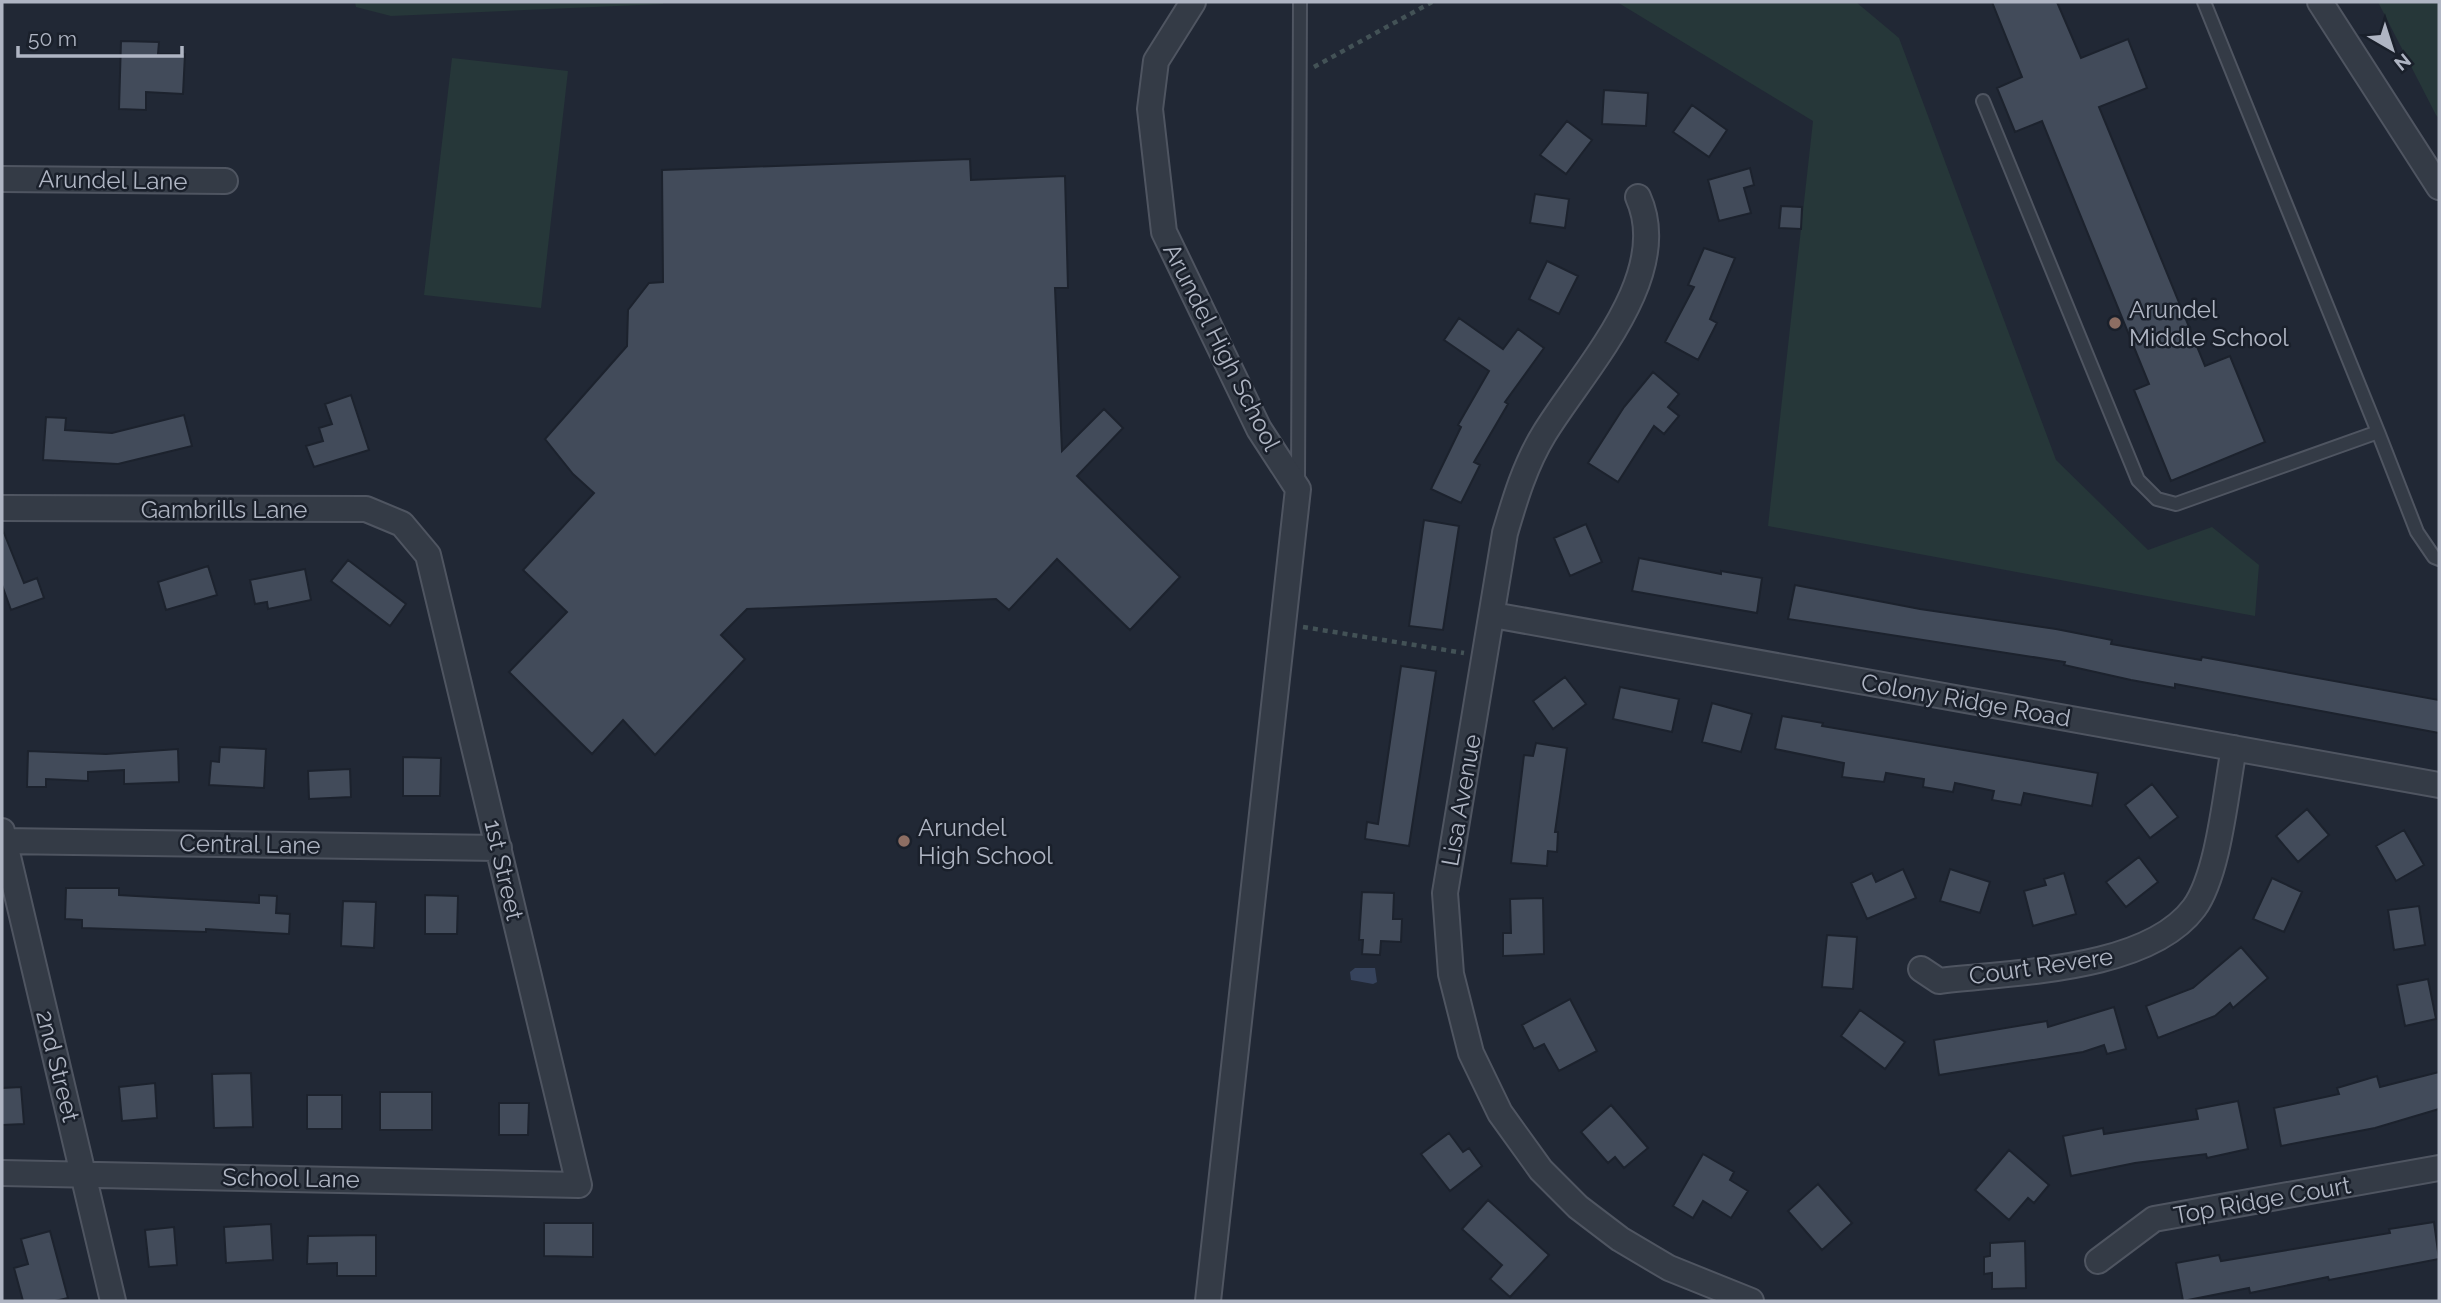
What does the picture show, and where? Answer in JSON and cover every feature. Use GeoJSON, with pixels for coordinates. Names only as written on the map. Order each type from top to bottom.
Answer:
{"type":"FeatureCollection","features":[{"type":"Feature","properties":{"kind":"street","name":"Arundel High School"},"geometry":{"type":"LineString","coordinates":[[1193,2],[1156,61],[1150,109],[1164,232],[1259,429],[1298,489],[1208,1301]]}},
{"type":"Feature","properties":{"kind":"street"},"geometry":{"type":"LineString","coordinates":[[2320,2],[2439,187]]}},
{"type":"Feature","properties":{"kind":"street","name":"Arundel Lane"},"geometry":{"type":"LineString","coordinates":[[2,179],[225,181]]}},
{"type":"Feature","properties":{"kind":"street","name":"Lisa Avenue"},"geometry":{"type":"LineString","coordinates":[[1638,197],[1646,215],[1647,250],[1640,273],[1607,340],[1543,436],[1520,483],[1505,534],[1445,893],[1451,974],[1471,1053],[1500,1113],[1541,1170],[1578,1207],[1620,1239],[1669,1268],[1751,1301]]}},
{"type":"Feature","properties":{"kind":"street","name":"Gambrills Lane"},"geometry":{"type":"LineString","coordinates":[[2,508],[366,509],[402,524],[428,555]]}},
{"type":"Feature","properties":{"kind":"street","name":"1st Street"},"geometry":{"type":"LineString","coordinates":[[428,555],[579,1185]]}},
{"type":"Feature","properties":{"kind":"street","name":"Colony Ridge Road"},"geometry":{"type":"LineString","coordinates":[[1493,615],[2439,785]]}},
{"type":"Feature","properties":{"kind":"street","name":"Court Revere"},"geometry":{"type":"LineString","coordinates":[[1922,969],[1939,981],[2075,964],[2126,953],[2166,935],[2194,907],[2211,868],[2234,748]]}},
{"type":"Feature","properties":{"kind":"street","name":"Central Lane"},"geometry":{"type":"LineString","coordinates":[[3,838],[499,848]]}},
{"type":"Feature","properties":{"kind":"street","name":"2nd Street"},"geometry":{"type":"LineString","coordinates":[[3,838],[113,1301]]}},
{"type":"Feature","properties":{"kind":"street","name":"Top Ridge Court"},"geometry":{"type":"LineString","coordinates":[[2098,1261],[2154,1219],[2439,1168]]}},
{"type":"Feature","properties":{"kind":"street","name":"School Lane"},"geometry":{"type":"LineString","coordinates":[[2,1173],[579,1185]]}},
{"type":"Feature","properties":{"kind":"lane","name":"Arundel High School"},"geometry":{"type":"LineString","coordinates":[[1298,489],[1300,2]]}},
{"type":"Feature","properties":{"kind":"lane"},"geometry":{"type":"LineString","coordinates":[[2204,2],[2417,532],[2434,557],[2439,559]]}},
{"type":"Feature","properties":{"kind":"lane"},"geometry":{"type":"LineString","coordinates":[[1983,101],[2132,468],[2138,480],[2157,499],[2176,504],[2378,432]]}},
{"type":"Feature","properties":{"kind":"path"},"geometry":{"type":"LineString","coordinates":[[1301,75],[1432,2]]}},
{"type":"Feature","properties":{"kind":"path"},"geometry":{"type":"LineString","coordinates":[[1283,624],[1486,657]]}},
{"type":"Feature","properties":{"kind":"shaded area"},"geometry":{"type":"Polygon","coordinates":[[[355,2],[663,4],[391,16],[356,7],[355,2]]]}},
{"type":"Feature","properties":{"kind":"shaded area"},"geometry":{"type":"Polygon","coordinates":[[[1617,2],[1856,2],[1899,38],[2056,460],[2148,550],[2212,527],[2259,565],[2255,616],[1768,526],[1813,121],[1617,2]]]}},
{"type":"Feature","properties":{"kind":"shaded area"},"geometry":{"type":"Polygon","coordinates":[[[2378,2],[2439,2],[2439,118],[2436,115],[2378,2]]]}},
{"type":"Feature","properties":{"kind":"shaded area"},"geometry":{"type":"Polygon","coordinates":[[[452,58],[568,71],[541,308],[424,295],[452,58]]]}},
{"type":"Feature","properties":{"kind":"water"},"geometry":{"type":"Polygon","coordinates":[[[1355,968],[1375,968],[1377,982],[1373,984],[1351,980],[1350,972],[1355,968]]]}},
{"type":"Feature","properties":{"kind":"building","name":"Arundel Middle School"},"geometry":{"type":"Polygon","coordinates":[[[1992,2],[2057,2],[2081,58],[2128,39],[2147,88],[2099,107],[2205,366],[2230,356],[2265,442],[2171,481],[2134,390],[2149,384],[2042,121],[2015,132],[1997,88],[2022,77],[1992,2]]]}},
{"type":"Feature","properties":{"kind":"building"},"geometry":{"type":"Polygon","coordinates":[[[121,41],[159,42],[158,54],[185,54],[183,94],[146,92],[146,110],[119,109],[121,41]]]}},
{"type":"Feature","properties":{"kind":"building"},"geometry":{"type":"Polygon","coordinates":[[[1604,90],[1648,93],[1646,126],[1602,124],[1604,90]]]}},
{"type":"Feature","properties":{"kind":"building"},"geometry":{"type":"Polygon","coordinates":[[[1692,105],[1727,130],[1709,157],[1673,132],[1692,105]]]}},
{"type":"Feature","properties":{"kind":"building"},"geometry":{"type":"Polygon","coordinates":[[[1567,121],[1592,140],[1566,174],[1540,155],[1567,121]]]}},
{"type":"Feature","properties":{"kind":"building"},"geometry":{"type":"Polygon","coordinates":[[[970,159],[971,180],[1065,176],[1068,288],[1055,288],[1062,451],[1104,409],[1123,428],[1077,476],[1180,577],[1130,630],[1057,559],[1009,610],[996,599],[747,609],[721,635],[745,659],[655,755],[623,720],[592,754],[509,672],[567,612],[523,570],[594,493],[573,474],[545,439],[627,346],[628,310],[649,283],[663,282],[662,170],[970,159]]]}},
{"type":"Feature","properties":{"kind":"building"},"geometry":{"type":"Polygon","coordinates":[[[1750,168],[1754,185],[1744,188],[1751,213],[1719,221],[1708,180],[1750,168]]]}},
{"type":"Feature","properties":{"kind":"building"},"geometry":{"type":"Polygon","coordinates":[[[1535,194],[1569,199],[1565,228],[1530,223],[1535,194]]]}},
{"type":"Feature","properties":{"kind":"building"},"geometry":{"type":"Polygon","coordinates":[[[1781,206],[1802,207],[1801,229],[1779,228],[1781,206]]]}},
{"type":"Feature","properties":{"kind":"building"},"geometry":{"type":"Polygon","coordinates":[[[1704,248],[1735,258],[1710,319],[1717,323],[1698,360],[1665,342],[1694,287],[1688,285],[1704,248]]]}},
{"type":"Feature","properties":{"kind":"building"},"geometry":{"type":"Polygon","coordinates":[[[1547,261],[1578,276],[1559,314],[1529,299],[1547,261]]]}},
{"type":"Feature","properties":{"kind":"building"},"geometry":{"type":"Polygon","coordinates":[[[1459,318],[1503,349],[1518,329],[1544,348],[1505,402],[1508,404],[1474,462],[1480,465],[1461,503],[1431,489],[1461,427],[1458,425],[1489,371],[1444,340],[1459,318]]]}},
{"type":"Feature","properties":{"kind":"building"},"geometry":{"type":"Polygon","coordinates":[[[1653,372],[1679,394],[1668,407],[1679,416],[1664,434],[1654,426],[1618,482],[1588,463],[1624,407],[1653,372]]]}},
{"type":"Feature","properties":{"kind":"building"},"geometry":{"type":"Polygon","coordinates":[[[351,395],[369,450],[314,467],[306,446],[323,441],[319,428],[332,424],[325,404],[351,395]]]}},
{"type":"Feature","properties":{"kind":"building"},"geometry":{"type":"Polygon","coordinates":[[[184,415],[192,446],[118,464],[43,460],[46,417],[66,418],[65,430],[112,433],[184,415]]]}},
{"type":"Feature","properties":{"kind":"building"},"geometry":{"type":"Polygon","coordinates":[[[1424,520],[1459,526],[1443,630],[1409,626],[1424,520]]]}},
{"type":"Feature","properties":{"kind":"building"},"geometry":{"type":"Polygon","coordinates":[[[1586,524],[1602,562],[1570,576],[1554,538],[1586,524]]]}},
{"type":"Feature","properties":{"kind":"building"},"geometry":{"type":"Polygon","coordinates":[[[2,528],[24,583],[37,578],[44,598],[11,610],[2,585],[2,528]]]}},
{"type":"Feature","properties":{"kind":"building"},"geometry":{"type":"Polygon","coordinates":[[[1639,558],[1721,574],[1721,571],[1762,578],[1757,613],[1632,591],[1639,558]]]}},
{"type":"Feature","properties":{"kind":"building"},"geometry":{"type":"Polygon","coordinates":[[[348,560],[406,604],[390,626],[331,581],[348,560]]]}},
{"type":"Feature","properties":{"kind":"building"},"geometry":{"type":"Polygon","coordinates":[[[208,566],[217,595],[166,610],[158,582],[208,566]]]}},
{"type":"Feature","properties":{"kind":"building"},"geometry":{"type":"Polygon","coordinates":[[[305,569],[311,600],[268,609],[267,602],[255,604],[250,580],[305,569]]]}},
{"type":"Feature","properties":{"kind":"building"},"geometry":{"type":"Polygon","coordinates":[[[1795,585],[1920,609],[2056,629],[2112,640],[2111,644],[2201,660],[2202,657],[2439,700],[2439,733],[2175,684],[2175,688],[2131,680],[2064,665],[2065,662],[1788,619],[1795,585]]]}},
{"type":"Feature","properties":{"kind":"building"},"geometry":{"type":"Polygon","coordinates":[[[1401,666],[1436,671],[1409,846],[1365,839],[1367,822],[1378,824],[1401,666]]]}},
{"type":"Feature","properties":{"kind":"building"},"geometry":{"type":"Polygon","coordinates":[[[1565,677],[1586,704],[1553,729],[1533,701],[1565,677]]]}},
{"type":"Feature","properties":{"kind":"building"},"geometry":{"type":"Polygon","coordinates":[[[1620,687],[1679,699],[1672,732],[1613,719],[1620,687]]]}},
{"type":"Feature","properties":{"kind":"building"},"geometry":{"type":"Polygon","coordinates":[[[1712,703],[1752,714],[1741,752],[1702,742],[1712,703]]]}},
{"type":"Feature","properties":{"kind":"building"},"geometry":{"type":"Polygon","coordinates":[[[1782,716],[1823,723],[1822,726],[2098,773],[2092,806],[2024,793],[2021,805],[1992,800],[1994,791],[1955,783],[1953,792],[1923,787],[1924,779],[1886,773],[1884,782],[1842,777],[1844,763],[1775,749],[1782,716]]]}},
{"type":"Feature","properties":{"kind":"building"},"geometry":{"type":"Polygon","coordinates":[[[1536,743],[1567,748],[1555,832],[1558,832],[1557,852],[1548,851],[1547,866],[1511,863],[1524,755],[1533,756],[1536,743]]]}},
{"type":"Feature","properties":{"kind":"building"},"geometry":{"type":"Polygon","coordinates":[[[220,747],[266,749],[264,788],[209,785],[211,761],[219,762],[220,747]]]}},
{"type":"Feature","properties":{"kind":"building"},"geometry":{"type":"Polygon","coordinates":[[[178,749],[179,782],[124,784],[124,770],[88,772],[88,781],[46,779],[46,787],[27,787],[28,751],[106,754],[178,749]]]}},
{"type":"Feature","properties":{"kind":"building"},"geometry":{"type":"Polygon","coordinates":[[[403,757],[441,758],[440,796],[403,796],[403,757]]]}},
{"type":"Feature","properties":{"kind":"building"},"geometry":{"type":"Polygon","coordinates":[[[350,769],[351,797],[309,799],[308,771],[350,769]]]}},
{"type":"Feature","properties":{"kind":"building"},"geometry":{"type":"Polygon","coordinates":[[[2152,784],[2178,817],[2150,838],[2125,805],[2152,784]]]}},
{"type":"Feature","properties":{"kind":"building"},"geometry":{"type":"Polygon","coordinates":[[[2307,809],[2329,835],[2298,862],[2276,836],[2307,809]]]}},
{"type":"Feature","properties":{"kind":"building"},"geometry":{"type":"Polygon","coordinates":[[[2404,830],[2424,865],[2396,881],[2376,846],[2404,830]]]}},
{"type":"Feature","properties":{"kind":"building"},"geometry":{"type":"Polygon","coordinates":[[[2139,857],[2158,882],[2126,907],[2106,882],[2139,857]]]}},
{"type":"Feature","properties":{"kind":"building"},"geometry":{"type":"Polygon","coordinates":[[[1903,869],[1916,898],[1867,919],[1851,883],[1872,873],[1876,882],[1903,869]]]}},
{"type":"Feature","properties":{"kind":"building"},"geometry":{"type":"Polygon","coordinates":[[[1950,869],[1990,882],[1980,913],[1940,901],[1950,869]]]}},
{"type":"Feature","properties":{"kind":"building"},"geometry":{"type":"Polygon","coordinates":[[[2064,873],[2076,914],[2033,926],[2024,891],[2046,885],[2044,879],[2064,873]]]}},
{"type":"Feature","properties":{"kind":"building"},"geometry":{"type":"Polygon","coordinates":[[[2272,878],[2302,892],[2284,932],[2253,919],[2272,878]]]}},
{"type":"Feature","properties":{"kind":"building"},"geometry":{"type":"Polygon","coordinates":[[[66,888],[119,888],[119,895],[259,903],[259,895],[277,896],[276,913],[290,914],[289,934],[206,929],[206,932],[82,928],[82,920],[65,919],[66,888]]]}},
{"type":"Feature","properties":{"kind":"building"},"geometry":{"type":"Polygon","coordinates":[[[1362,892],[1394,893],[1393,919],[1402,919],[1401,942],[1381,941],[1380,955],[1362,954],[1363,940],[1359,940],[1362,892]]]}},
{"type":"Feature","properties":{"kind":"building"},"geometry":{"type":"Polygon","coordinates":[[[425,895],[458,896],[457,934],[425,934],[425,895]]]}},
{"type":"Feature","properties":{"kind":"building"},"geometry":{"type":"Polygon","coordinates":[[[1543,898],[1544,954],[1503,956],[1503,933],[1511,933],[1510,899],[1543,898]]]}},
{"type":"Feature","properties":{"kind":"building"},"geometry":{"type":"Polygon","coordinates":[[[343,901],[376,902],[374,948],[341,946],[343,901]]]}},
{"type":"Feature","properties":{"kind":"building"},"geometry":{"type":"Polygon","coordinates":[[[2419,906],[2425,945],[2394,950],[2388,910],[2419,906]]]}},
{"type":"Feature","properties":{"kind":"building"},"geometry":{"type":"Polygon","coordinates":[[[1827,935],[1857,937],[1853,989],[1822,987],[1827,935]]]}},
{"type":"Feature","properties":{"kind":"building"},"geometry":{"type":"Polygon","coordinates":[[[2241,947],[2268,978],[2233,1008],[2230,1003],[2215,1016],[2158,1038],[2146,1006],[2193,988],[2241,947]]]}},
{"type":"Feature","properties":{"kind":"building"},"geometry":{"type":"Polygon","coordinates":[[[2428,979],[2436,1019],[2405,1026],[2397,985],[2428,979]]]}},
{"type":"Feature","properties":{"kind":"building"},"geometry":{"type":"Polygon","coordinates":[[[1570,999],[1597,1051],[1559,1071],[1544,1044],[1534,1049],[1522,1025],[1570,999]]]}},
{"type":"Feature","properties":{"kind":"building"},"geometry":{"type":"Polygon","coordinates":[[[2114,1007],[2126,1049],[2107,1054],[2104,1045],[2083,1052],[1939,1075],[1934,1040],[2047,1021],[2048,1027],[2114,1007]]]}},
{"type":"Feature","properties":{"kind":"building"},"geometry":{"type":"Polygon","coordinates":[[[1860,1010],[1905,1042],[1885,1069],[1841,1036],[1860,1010]]]}},
{"type":"Feature","properties":{"kind":"building"},"geometry":{"type":"Polygon","coordinates":[[[2439,1072],[2439,1109],[2375,1128],[2281,1146],[2274,1108],[2339,1094],[2337,1088],[2377,1076],[2380,1087],[2439,1072]]]}},
{"type":"Feature","properties":{"kind":"building"},"geometry":{"type":"Polygon","coordinates":[[[251,1073],[253,1127],[214,1128],[212,1074],[251,1073]]]}},
{"type":"Feature","properties":{"kind":"building"},"geometry":{"type":"Polygon","coordinates":[[[155,1083],[157,1118],[122,1121],[119,1087],[155,1083]]]}},
{"type":"Feature","properties":{"kind":"building"},"geometry":{"type":"Polygon","coordinates":[[[21,1087],[24,1124],[2,1125],[2,1088],[21,1087]]]}},
{"type":"Feature","properties":{"kind":"building"},"geometry":{"type":"Polygon","coordinates":[[[380,1092],[432,1092],[432,1130],[380,1130],[380,1092]]]}},
{"type":"Feature","properties":{"kind":"building"},"geometry":{"type":"Polygon","coordinates":[[[307,1095],[342,1095],[342,1129],[307,1129],[307,1095]]]}},
{"type":"Feature","properties":{"kind":"building"},"geometry":{"type":"Polygon","coordinates":[[[2238,1101],[2248,1149],[2207,1158],[2206,1154],[2135,1163],[2071,1176],[2063,1136],[2103,1128],[2104,1134],[2198,1119],[2196,1109],[2238,1101]]]}},
{"type":"Feature","properties":{"kind":"building"},"geometry":{"type":"Polygon","coordinates":[[[499,1103],[529,1103],[528,1135],[499,1135],[499,1103]]]}},
{"type":"Feature","properties":{"kind":"building"},"geometry":{"type":"Polygon","coordinates":[[[1611,1105],[1648,1148],[1624,1168],[1615,1157],[1608,1163],[1581,1132],[1611,1105]]]}},
{"type":"Feature","properties":{"kind":"building"},"geometry":{"type":"Polygon","coordinates":[[[1449,1133],[1463,1152],[1469,1148],[1482,1166],[1450,1191],[1421,1154],[1449,1133]]]}},
{"type":"Feature","properties":{"kind":"building"},"geometry":{"type":"Polygon","coordinates":[[[2009,1150],[2049,1185],[2034,1203],[2028,1198],[2009,1220],[1975,1190],[2009,1150]]]}},
{"type":"Feature","properties":{"kind":"building"},"geometry":{"type":"Polygon","coordinates":[[[1703,1154],[1734,1172],[1730,1180],[1748,1191],[1731,1218],[1703,1201],[1693,1218],[1673,1206],[1703,1154]]]}},
{"type":"Feature","properties":{"kind":"building"},"geometry":{"type":"Polygon","coordinates":[[[1818,1184],[1852,1223],[1822,1250],[1788,1211],[1818,1184]]]}},
{"type":"Feature","properties":{"kind":"building"},"geometry":{"type":"Polygon","coordinates":[[[1488,1200],[1549,1255],[1510,1297],[1490,1279],[1502,1265],[1462,1229],[1488,1200]]]}},
{"type":"Feature","properties":{"kind":"building"},"geometry":{"type":"Polygon","coordinates":[[[2434,1222],[2439,1259],[2250,1293],[2249,1288],[2183,1301],[2176,1263],[2219,1255],[2221,1261],[2390,1233],[2389,1229],[2434,1222]]]}},
{"type":"Feature","properties":{"kind":"building"},"geometry":{"type":"Polygon","coordinates":[[[544,1223],[593,1223],[593,1257],[544,1256],[544,1223]]]}},
{"type":"Feature","properties":{"kind":"building"},"geometry":{"type":"Polygon","coordinates":[[[271,1224],[273,1260],[226,1263],[224,1227],[271,1224]]]}},
{"type":"Feature","properties":{"kind":"building"},"geometry":{"type":"Polygon","coordinates":[[[174,1227],[177,1265],[149,1267],[145,1230],[174,1227]]]}},
{"type":"Feature","properties":{"kind":"building"},"geometry":{"type":"Polygon","coordinates":[[[50,1231],[68,1298],[55,1301],[23,1301],[14,1268],[28,1264],[21,1239],[50,1231]]]}},
{"type":"Feature","properties":{"kind":"building"},"geometry":{"type":"Polygon","coordinates":[[[376,1235],[376,1276],[337,1276],[337,1263],[307,1264],[308,1236],[376,1235]]]}},
{"type":"Feature","properties":{"kind":"building"},"geometry":{"type":"Polygon","coordinates":[[[2025,1241],[2026,1288],[1992,1289],[1992,1273],[1984,1274],[1984,1257],[1990,1256],[1990,1243],[2025,1241]]]}},
{"type":"Feature","properties":{"kind":"place","name":"Arundel Middle School"},"geometry":{"type":"Point","coordinates":[2115,323]}},
{"type":"Feature","properties":{"kind":"place","name":"Arundel High School"},"geometry":{"type":"Point","coordinates":[904,841]}}]}
